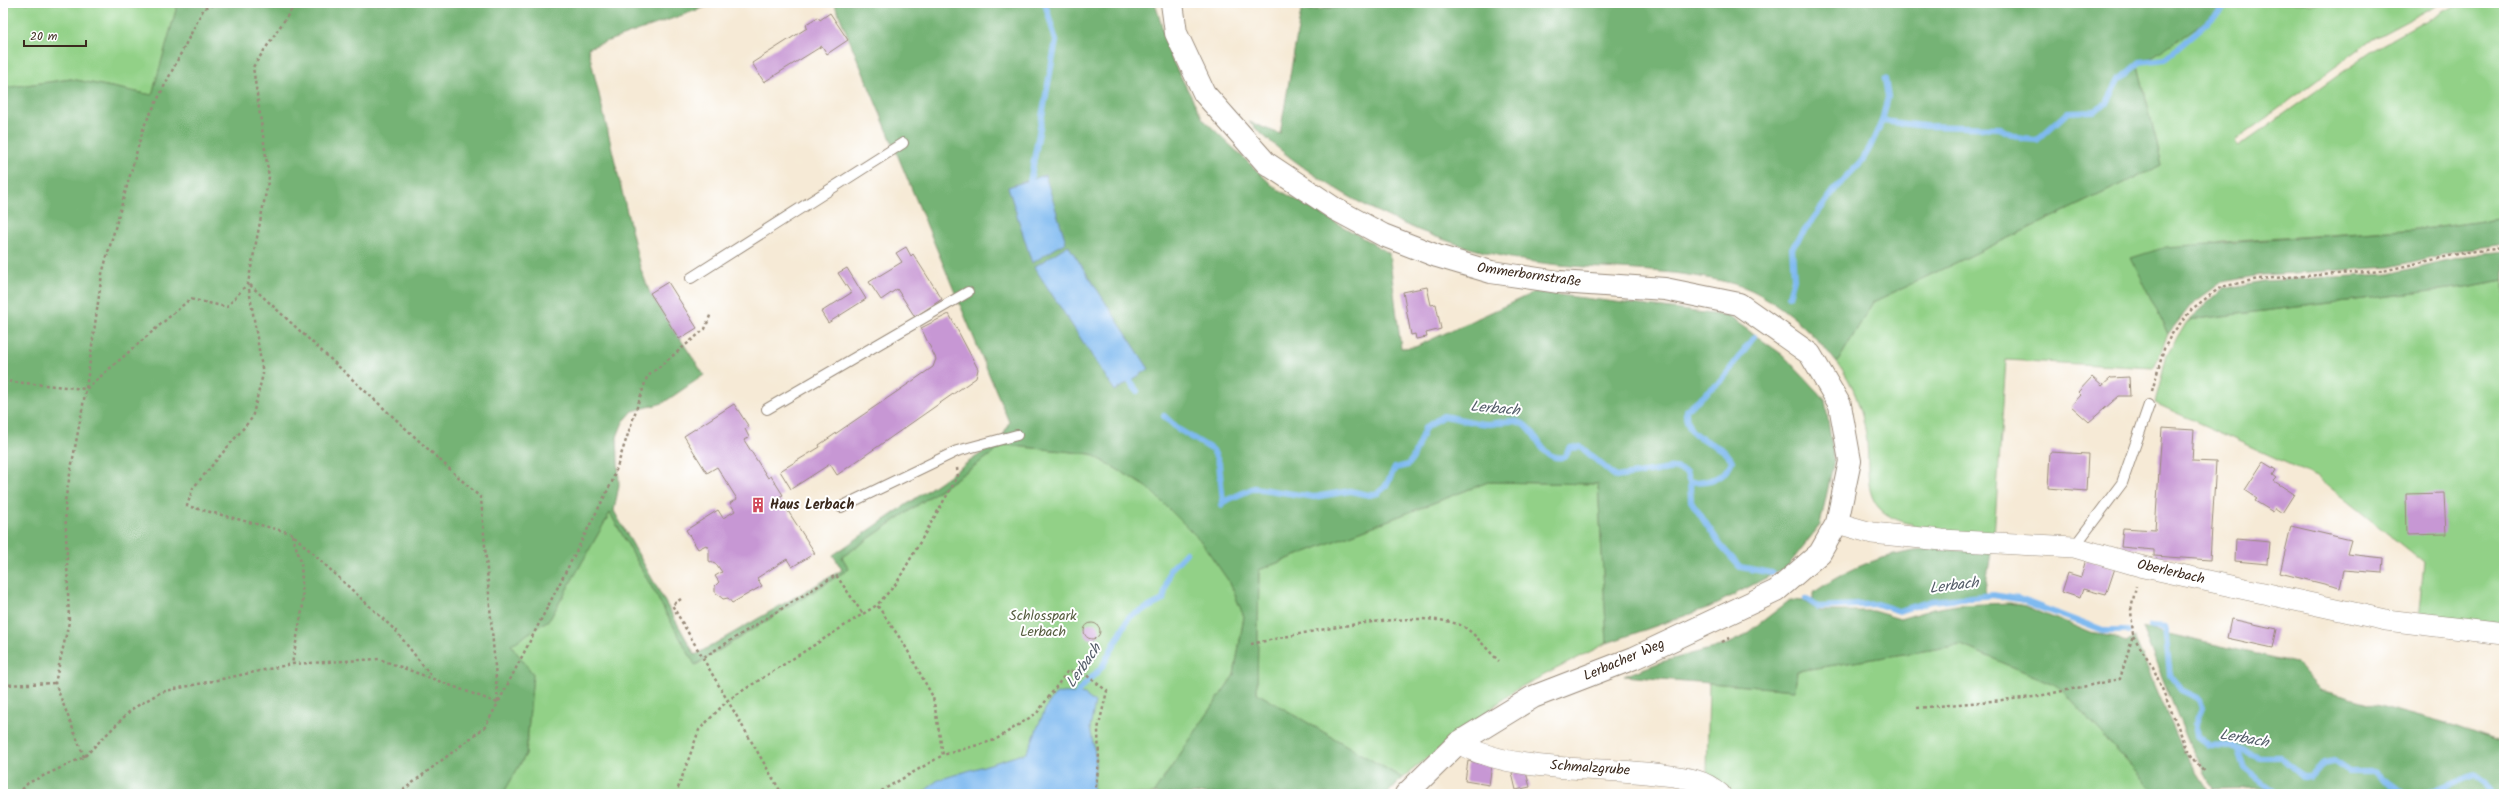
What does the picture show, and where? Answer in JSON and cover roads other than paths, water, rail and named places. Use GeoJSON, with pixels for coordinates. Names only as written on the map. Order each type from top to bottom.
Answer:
{"type":"FeatureCollection","features":[{"type":"Feature","properties":{"kind":"street","name":"Ommerbornstraße"},"geometry":{"type":"LineString","coordinates":[[1172,3],[1176,33],[1204,93],[1266,163],[1335,208],[1383,235],[1436,256],[1491,272],[1559,282],[1665,289],[1739,304],[1810,354],[1840,405],[1850,461],[1837,523]]}},
{"type":"Feature","properties":{"kind":"street","name":"Oberlerbach"},"geometry":{"type":"LineString","coordinates":[[1837,523],[1872,533],[1942,540],[2074,547],[2140,566],[2386,620],[2504,634]]}},
{"type":"Feature","properties":{"kind":"street","name":"Lerbacher Weg"},"geometry":{"type":"LineString","coordinates":[[1406,794],[1458,743],[1533,697],[1634,658],[1776,591],[1820,553],[1837,523]]}},
{"type":"Feature","properties":{"kind":"street","name":"Schmalzgrube"},"geometry":{"type":"LineString","coordinates":[[1458,743],[1470,750],[1515,763],[1630,770],[1687,777],[1709,784],[1720,794]]}},
{"type":"Feature","properties":{"kind":"lane"},"geometry":{"type":"LineString","coordinates":[[691,278],[903,143]]}},
{"type":"Feature","properties":{"kind":"lane"},"geometry":{"type":"LineString","coordinates":[[767,409],[968,292]]}},
{"type":"Feature","properties":{"kind":"lane"},"geometry":{"type":"LineString","coordinates":[[2074,547],[2122,484],[2149,405]]}},
{"type":"Feature","properties":{"kind":"lane"},"geometry":{"type":"LineString","coordinates":[[841,507],[957,451],[1017,435]]}},
{"type":"Feature","properties":{"kind":"water"},"geometry":{"type":"Polygon","coordinates":[[[1045,175],[1066,242],[1032,263],[1008,187],[1045,175]]]}},
{"type":"Feature","properties":{"kind":"water"},"geometry":{"type":"Polygon","coordinates":[[[1068,245],[1149,369],[1115,391],[1034,267],[1068,245]]]}},
{"type":"Feature","properties":{"kind":"water"},"geometry":{"type":"Polygon","coordinates":[[[1060,693],[1085,695],[1095,703],[1090,728],[1096,758],[1092,794],[921,794],[938,780],[1026,753],[1053,697],[1060,693]]]}},
{"type":"Feature","properties":{"kind":"waterway"},"geometry":{"type":"LineString","coordinates":[[1029,187],[1056,41],[1045,3]]}},
{"type":"Feature","properties":{"kind":"waterway"},"geometry":{"type":"LineString","coordinates":[[1789,296],[1794,279],[1792,248],[1836,188],[1862,161],[1882,121],[1924,126],[1998,128],[2023,139],[2037,140],[2068,112],[2094,111],[2107,103],[2119,80],[2140,62],[2165,59],[2230,3]]}},
{"type":"Feature","properties":{"kind":"waterway"},"geometry":{"type":"LineString","coordinates":[[1882,121],[1888,97],[1885,79]]}},
{"type":"Feature","properties":{"kind":"waterway"},"geometry":{"type":"LineString","coordinates":[[1690,482],[1715,479],[1725,472],[1732,461],[1727,454],[1697,436],[1691,430],[1687,421],[1686,410],[1722,380],[1754,337]]}},
{"type":"Feature","properties":{"kind":"waterway"},"geometry":{"type":"LineString","coordinates":[[1126,376],[1137,391]]}},
{"type":"Feature","properties":{"kind":"waterway"},"geometry":{"type":"LineString","coordinates":[[1164,416],[1178,429],[1213,450],[1219,463],[1223,502]]}},
{"type":"Feature","properties":{"kind":"waterway","name":"Lerbach"},"geometry":{"type":"LineString","coordinates":[[1221,505],[1223,502],[1254,488],[1314,497],[1350,491],[1369,495],[1378,493],[1385,487],[1395,468],[1408,465],[1413,458],[1425,428],[1443,416],[1484,424],[1513,421],[1522,423],[1526,426],[1546,452],[1551,455],[1564,457],[1570,448],[1581,447],[1616,477],[1676,468],[1686,472],[1690,482],[1691,501],[1721,546],[1740,567],[1772,573]]}},
{"type":"Feature","properties":{"kind":"waterway","name":"Lerbach"},"geometry":{"type":"LineString","coordinates":[[1075,702],[1079,690],[1102,667],[1129,617],[1163,600],[1170,570],[1186,553]]}},
{"type":"Feature","properties":{"kind":"waterway","name":"Lerbach"},"geometry":{"type":"LineString","coordinates":[[1806,599],[1818,607],[1877,604],[1899,611],[1931,601],[1992,595],[2019,599],[2103,631],[2128,631]]}},
{"type":"Feature","properties":{"kind":"waterway","name":"Lerbach"},"geometry":{"type":"LineString","coordinates":[[2151,627],[2165,628],[2170,675],[2181,690],[2198,698],[2202,708],[2195,724],[2197,736],[2209,746],[2233,747],[2260,757],[2281,757],[2303,777],[2311,777],[2323,763],[2333,761],[2349,772],[2374,772],[2405,794]]}},
{"type":"Feature","properties":{"kind":"waterway"},"geometry":{"type":"LineString","coordinates":[[2238,750],[2244,768],[2278,794]]}},
{"type":"Feature","properties":{"kind":"waterway","name":"Lerbach"},"geometry":{"type":"LineString","coordinates":[[2421,794],[2435,791],[2474,775],[2485,783],[2493,794]]}},
{"type":"Feature","properties":{"kind":"place","name":"Haus Lerbach"},"geometry":{"type":"Point","coordinates":[758,505]}},
{"type":"Feature","properties":{"kind":"park label","name":"Schlosspark Lerbach"},"geometry":{"type":"Point","coordinates":[1043,624]}}]}
